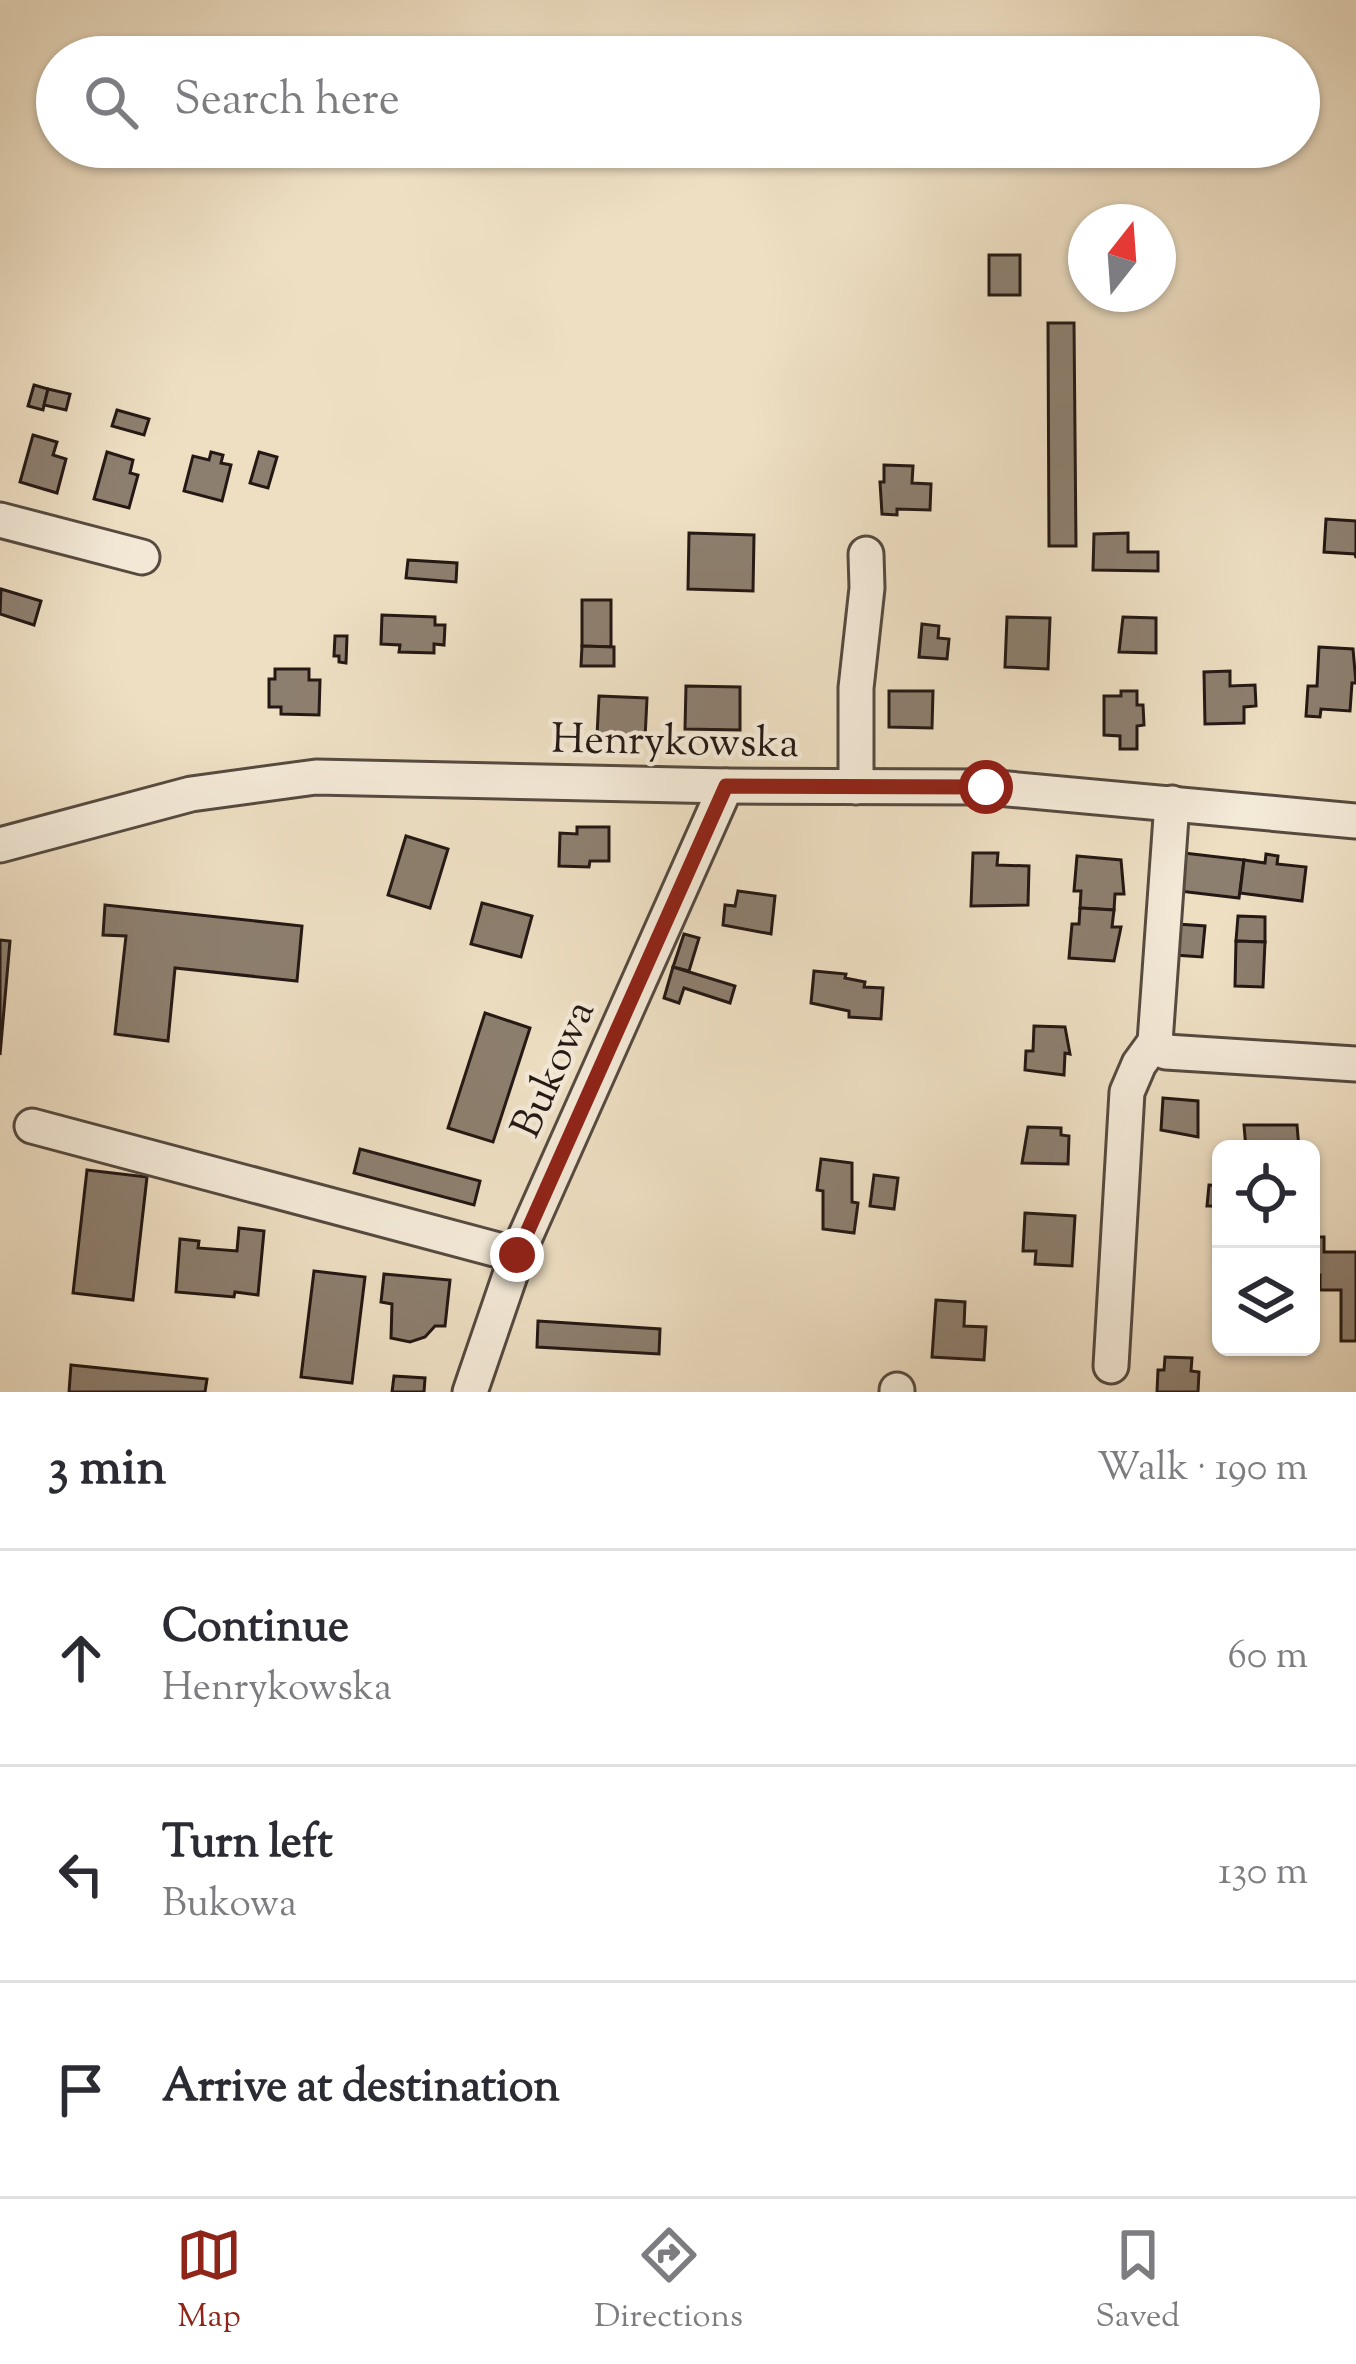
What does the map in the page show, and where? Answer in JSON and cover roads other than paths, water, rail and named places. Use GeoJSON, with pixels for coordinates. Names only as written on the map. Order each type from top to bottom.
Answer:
{"type":"FeatureCollection","features":[{"type":"Feature","properties":{"kind":"street"},"geometry":{"type":"LineString","coordinates":[[0,520],[142,557]]}},
{"type":"Feature","properties":{"kind":"street"},"geometry":{"type":"LineString","coordinates":[[856,787],[856,688],[866,554]]}},
{"type":"Feature","properties":{"kind":"street","name":"Henrykowska"},"geometry":{"type":"LineString","coordinates":[[0,845],[191,794],[316,777],[986,787],[1356,821]]}},
{"type":"Feature","properties":{"kind":"street","name":"Bukowa"},"geometry":{"type":"LineString","coordinates":[[470,1392],[517,1255],[726,786]]}},
{"type":"Feature","properties":{"kind":"street"},"geometry":{"type":"LineString","coordinates":[[1111,1366],[1127,1091],[1154,1042],[1172,803]]}},
{"type":"Feature","properties":{"kind":"street"},"geometry":{"type":"LineString","coordinates":[[1154,1042],[1166,1052],[1356,1064]]}},
{"type":"Feature","properties":{"kind":"street"},"geometry":{"type":"LineString","coordinates":[[32,1126],[517,1255]]}}]}
